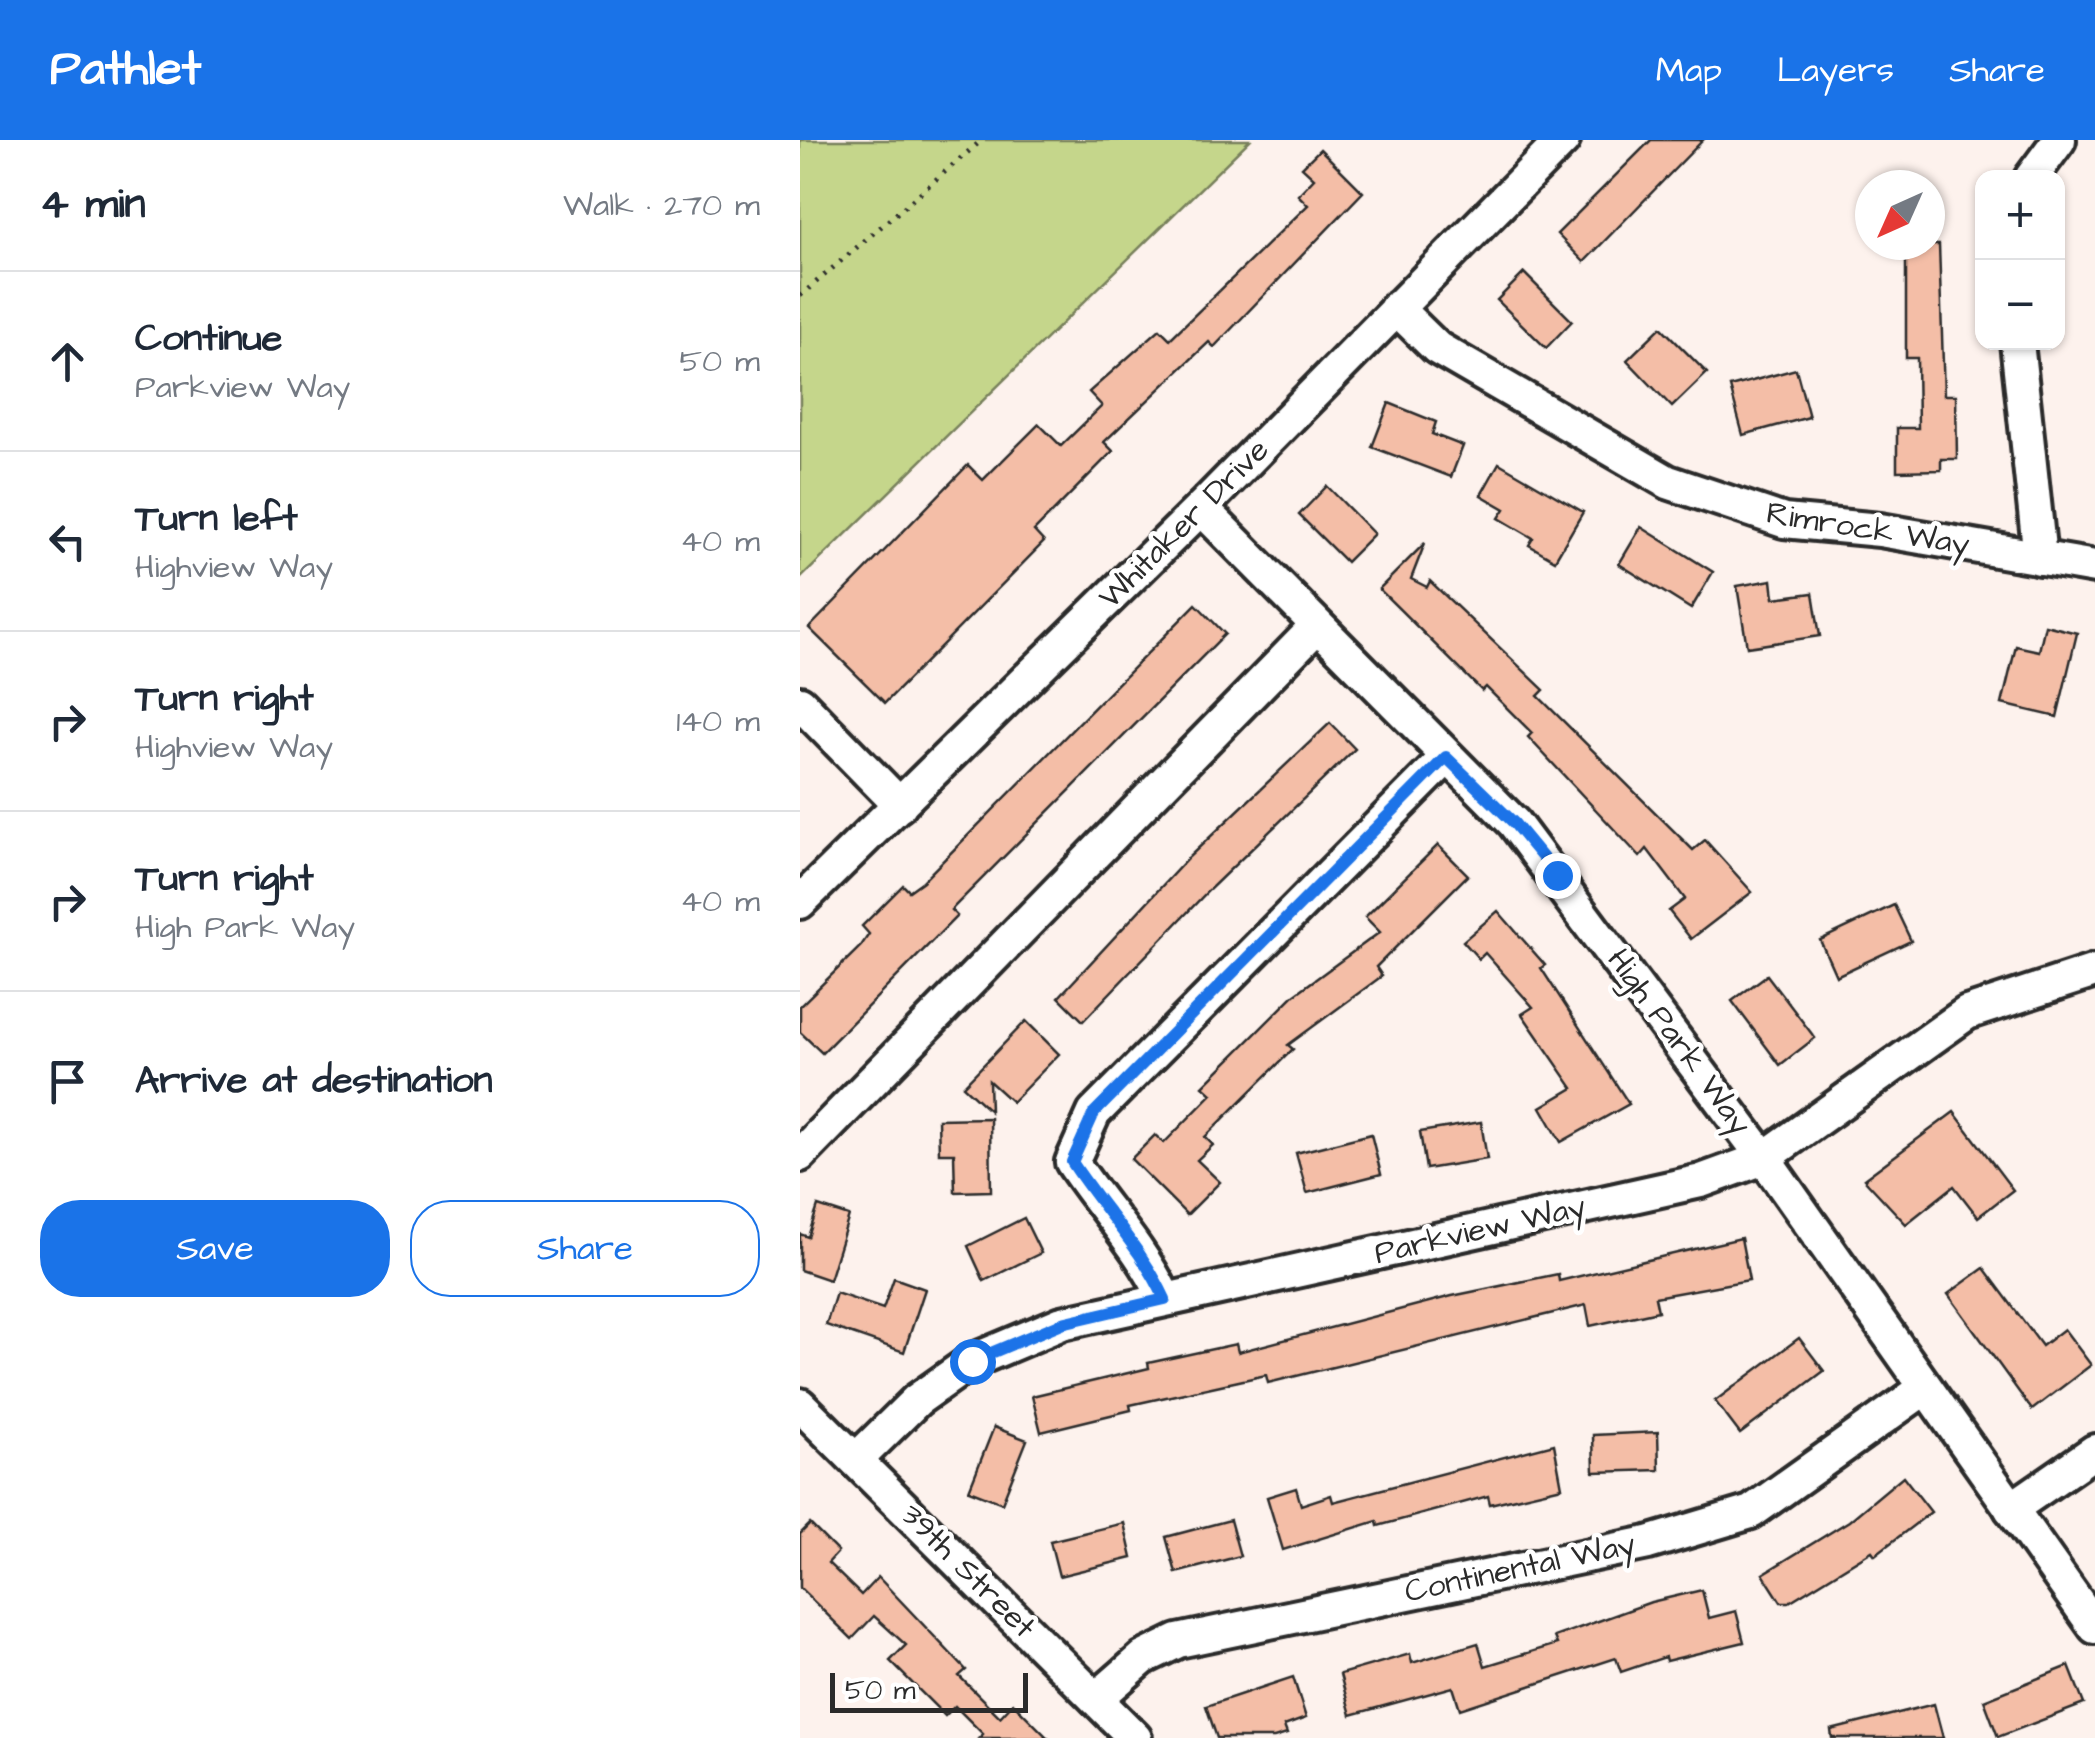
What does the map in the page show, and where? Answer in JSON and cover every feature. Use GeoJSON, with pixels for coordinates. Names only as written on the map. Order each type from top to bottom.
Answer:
{"type":"FeatureCollection","features":[{"type":"Feature","properties":{"kind":"street","name":"Whitaker Drive"},"geometry":{"type":"LineString","coordinates":[[800,902],[1201,508],[1562,140]]}},
{"type":"Feature","properties":{"kind":"street"},"geometry":{"type":"LineString","coordinates":[[2037,170],[2059,140]]}},
{"type":"Feature","properties":{"kind":"street","name":"Rimrock Way"},"geometry":{"type":"LineString","coordinates":[[1396,308],[1437,348],[1668,482],[1784,521],[1880,530],[2095,567]]}},
{"type":"Feature","properties":{"kind":"street"},"geometry":{"type":"LineString","coordinates":[[2018,350],[2040,558]]}},
{"type":"Feature","properties":{"kind":"street","name":"High Park Way"},"geometry":{"type":"LineString","coordinates":[[1201,508],[1514,823],[1557,875],[1764,1158],[2095,1627]]}},
{"type":"Feature","properties":{"kind":"street"},"geometry":{"type":"LineString","coordinates":[[800,1156],[1317,626]]}},
{"type":"Feature","properties":{"kind":"street"},"geometry":{"type":"LineString","coordinates":[[800,703],[900,805]]}},
{"type":"Feature","properties":{"kind":"street"},"geometry":{"type":"LineString","coordinates":[[1165,1299],[1132,1239],[1102,1208],[1072,1162],[1094,1113],[1446,757]]}},
{"type":"Feature","properties":{"kind":"street","name":"Parkview Way"},"geometry":{"type":"LineString","coordinates":[[856,1460],[917,1400],[972,1361],[1062,1323],[1701,1181],[1764,1158],[1967,1012],[2095,970]]}},
{"type":"Feature","properties":{"kind":"street","name":"Continental Way"},"geometry":{"type":"LineString","coordinates":[[1096,1699],[1142,1658],[1178,1641],[1648,1543],[1751,1512],[1925,1388]]}},
{"type":"Feature","properties":{"kind":"street","name":"39th Street"},"geometry":{"type":"LineString","coordinates":[[800,1406],[1135,1738]]}},
{"type":"Feature","properties":{"kind":"street"},"geometry":{"type":"LineString","coordinates":[[2011,1509],[2095,1450]]}},
{"type":"Feature","properties":{"kind":"path"},"geometry":{"type":"LineString","coordinates":[[800,296],[982,140]]}},
{"type":"Feature","properties":{"kind":"green space"},"geometry":{"type":"Polygon","coordinates":[[[800,140],[1250,140],[800,579],[800,140]]]}},
{"type":"Feature","properties":{"kind":"building"},"geometry":{"type":"Polygon","coordinates":[[[1651,140],[1703,140],[1584,262],[1557,234],[1651,140]]]}},
{"type":"Feature","properties":{"kind":"building"},"geometry":{"type":"Polygon","coordinates":[[[1320,149],[1363,192],[1214,347],[1209,342],[1104,442],[1113,451],[1034,531],[1044,542],[885,703],[809,628],[968,465],[983,480],[1039,424],[1061,446],[1102,406],[1089,392],[1160,329],[1170,339],[1308,205],[1298,195],[1314,178],[1302,167],[1320,149]]]}},
{"type":"Feature","properties":{"kind":"building"},"geometry":{"type":"Polygon","coordinates":[[[1906,260],[1940,260],[1944,395],[1956,395],[1957,459],[1941,459],[1941,470],[1897,471],[1897,428],[1918,428],[1917,358],[1906,358],[1906,260]]]}},
{"type":"Feature","properties":{"kind":"building"},"geometry":{"type":"Polygon","coordinates":[[[1524,273],[1572,321],[1546,348],[1497,300],[1524,273]]]}},
{"type":"Feature","properties":{"kind":"building"},"geometry":{"type":"Polygon","coordinates":[[[1661,327],[1707,373],[1672,407],[1627,360],[1661,327]]]}},
{"type":"Feature","properties":{"kind":"building"},"geometry":{"type":"Polygon","coordinates":[[[1796,369],[1809,417],[1743,435],[1730,387],[1796,369]]]}},
{"type":"Feature","properties":{"kind":"building"},"geometry":{"type":"Polygon","coordinates":[[[1389,403],[1436,422],[1432,434],[1463,446],[1451,477],[1372,447],[1389,403]]]}},
{"type":"Feature","properties":{"kind":"building"},"geometry":{"type":"Polygon","coordinates":[[[1499,463],[1583,512],[1555,560],[1529,545],[1533,538],[1499,518],[1505,509],[1481,495],[1499,463]]]}},
{"type":"Feature","properties":{"kind":"building"},"geometry":{"type":"Polygon","coordinates":[[[1327,486],[1374,534],[1346,562],[1299,515],[1327,486]]]}},
{"type":"Feature","properties":{"kind":"building"},"geometry":{"type":"Polygon","coordinates":[[[1641,527],[1713,572],[1691,609],[1619,564],[1641,527]]]}},
{"type":"Feature","properties":{"kind":"building"},"geometry":{"type":"Polygon","coordinates":[[[1425,543],[1411,579],[1427,587],[1430,581],[1544,690],[1538,696],[1693,850],[1705,840],[1752,892],[1691,939],[1669,911],[1685,899],[1647,849],[1640,857],[1528,737],[1532,733],[1486,687],[1482,691],[1379,589],[1425,543]]]}},
{"type":"Feature","properties":{"kind":"building"},"geometry":{"type":"Polygon","coordinates":[[[1772,580],[1774,598],[1813,593],[1820,636],[1747,647],[1737,586],[1772,580]]]}},
{"type":"Feature","properties":{"kind":"building"},"geometry":{"type":"Polygon","coordinates":[[[1196,604],[1225,634],[951,910],[957,916],[822,1053],[800,1032],[800,1006],[861,946],[869,934],[862,926],[903,885],[909,891],[923,881],[1196,604]]]}},
{"type":"Feature","properties":{"kind":"building"},"geometry":{"type":"Polygon","coordinates":[[[2045,625],[2077,633],[2057,717],[2002,704],[2016,646],[2039,651],[2045,625]]]}},
{"type":"Feature","properties":{"kind":"building"},"geometry":{"type":"Polygon","coordinates":[[[1330,723],[1355,749],[1209,890],[1083,1021],[1059,997],[1189,857],[1330,723]]]}},
{"type":"Feature","properties":{"kind":"building"},"geometry":{"type":"Polygon","coordinates":[[[1438,845],[1468,875],[1376,967],[1382,976],[1288,1045],[1293,1049],[1205,1137],[1213,1145],[1197,1160],[1220,1182],[1187,1215],[1131,1159],[1155,1135],[1164,1143],[1212,1094],[1203,1086],[1294,995],[1380,932],[1365,917],[1438,845]]]}},
{"type":"Feature","properties":{"kind":"building"},"geometry":{"type":"Polygon","coordinates":[[[1894,905],[1911,941],[1836,976],[1820,940],[1894,905]]]}},
{"type":"Feature","properties":{"kind":"building"},"geometry":{"type":"Polygon","coordinates":[[[1498,911],[1545,965],[1541,968],[1629,1104],[1561,1142],[1541,1107],[1573,1088],[1522,1014],[1533,1007],[1485,953],[1479,959],[1463,941],[1498,911]]]}},
{"type":"Feature","properties":{"kind":"building"},"geometry":{"type":"Polygon","coordinates":[[[1767,975],[1815,1038],[1780,1065],[1732,1001],[1767,975]]]}},
{"type":"Feature","properties":{"kind":"building"},"geometry":{"type":"Polygon","coordinates":[[[1026,1021],[1059,1054],[1012,1102],[989,1081],[990,1111],[963,1086],[1026,1021]]]}},
{"type":"Feature","properties":{"kind":"building"},"geometry":{"type":"Polygon","coordinates":[[[1954,1112],[2013,1190],[1978,1217],[1954,1186],[1906,1224],[1864,1179],[1954,1112]]]}},
{"type":"Feature","properties":{"kind":"building"},"geometry":{"type":"Polygon","coordinates":[[[990,1118],[991,1191],[955,1192],[954,1153],[939,1153],[938,1119],[990,1118]]]}},
{"type":"Feature","properties":{"kind":"building"},"geometry":{"type":"Polygon","coordinates":[[[1481,1122],[1487,1159],[1426,1169],[1420,1132],[1481,1122]]]}},
{"type":"Feature","properties":{"kind":"building"},"geometry":{"type":"Polygon","coordinates":[[[1371,1134],[1381,1174],[1307,1193],[1296,1153],[1371,1134]]]}},
{"type":"Feature","properties":{"kind":"building"},"geometry":{"type":"Polygon","coordinates":[[[818,1206],[849,1216],[829,1280],[800,1270],[800,1234],[808,1237],[818,1206]]]}},
{"type":"Feature","properties":{"kind":"building"},"geometry":{"type":"Polygon","coordinates":[[[1024,1218],[1041,1253],[984,1281],[968,1246],[1024,1218]]]}},
{"type":"Feature","properties":{"kind":"building"},"geometry":{"type":"Polygon","coordinates":[[[1741,1238],[1749,1280],[1655,1297],[1658,1311],[1590,1326],[1586,1305],[1268,1383],[1266,1375],[1130,1405],[1131,1410],[1041,1432],[1032,1396],[1149,1368],[1148,1363],[1236,1344],[1238,1352],[1452,1296],[1558,1274],[1559,1281],[1741,1238]]]}},
{"type":"Feature","properties":{"kind":"building"},"geometry":{"type":"Polygon","coordinates":[[[1984,1268],[2042,1346],[2064,1329],[2091,1365],[2032,1410],[1948,1294],[1984,1268]]]}},
{"type":"Feature","properties":{"kind":"building"},"geometry":{"type":"Polygon","coordinates":[[[894,1278],[925,1289],[904,1352],[826,1325],[836,1293],[883,1309],[894,1278]]]}},
{"type":"Feature","properties":{"kind":"building"},"geometry":{"type":"Polygon","coordinates":[[[1799,1338],[1824,1371],[1740,1434],[1715,1401],[1799,1338]]]}},
{"type":"Feature","properties":{"kind":"building"},"geometry":{"type":"Polygon","coordinates":[[[994,1427],[1027,1440],[1002,1503],[969,1490],[994,1427]]]}},
{"type":"Feature","properties":{"kind":"building"},"geometry":{"type":"Polygon","coordinates":[[[1658,1432],[1659,1470],[1594,1472],[1593,1435],[1658,1432]]]}},
{"type":"Feature","properties":{"kind":"building"},"geometry":{"type":"Polygon","coordinates":[[[1554,1444],[1562,1487],[1490,1504],[1488,1496],[1378,1526],[1377,1521],[1283,1550],[1267,1497],[1296,1488],[1301,1505],[1331,1495],[1333,1502],[1554,1444]]]}},
{"type":"Feature","properties":{"kind":"building"},"geometry":{"type":"Polygon","coordinates":[[[1903,1476],[1931,1512],[1875,1555],[1872,1551],[1789,1602],[1781,1602],[1763,1574],[1849,1521],[1903,1476]]]}},
{"type":"Feature","properties":{"kind":"building"},"geometry":{"type":"Polygon","coordinates":[[[1230,1520],[1240,1556],[1176,1573],[1166,1537],[1230,1520]]]}},
{"type":"Feature","properties":{"kind":"building"},"geometry":{"type":"Polygon","coordinates":[[[1124,1523],[1132,1558],[1059,1576],[1050,1541],[1124,1523]]]}},
{"type":"Feature","properties":{"kind":"building"},"geometry":{"type":"Polygon","coordinates":[[[810,1524],[838,1552],[828,1563],[861,1595],[878,1577],[966,1670],[959,1676],[1000,1717],[1013,1703],[1048,1738],[979,1738],[983,1734],[955,1706],[945,1716],[890,1661],[906,1645],[874,1616],[852,1639],[800,1588],[800,1534],[810,1524]]]}},
{"type":"Feature","properties":{"kind":"building"},"geometry":{"type":"Polygon","coordinates":[[[1702,1590],[1709,1618],[1736,1611],[1744,1642],[1666,1661],[1665,1657],[1621,1672],[1616,1658],[1460,1709],[1453,1687],[1351,1715],[1340,1674],[1410,1654],[1412,1663],[1478,1643],[1485,1666],[1557,1644],[1554,1637],[1651,1602],[1702,1590]]]}},
{"type":"Feature","properties":{"kind":"building"},"geometry":{"type":"Polygon","coordinates":[[[2069,1666],[2084,1704],[1998,1737],[1984,1700],[2069,1666]]]}},
{"type":"Feature","properties":{"kind":"building"},"geometry":{"type":"Polygon","coordinates":[[[1293,1677],[1306,1718],[1284,1726],[1287,1734],[1274,1738],[1217,1738],[1206,1706],[1293,1677]]]}},
{"type":"Feature","properties":{"kind":"building"},"geometry":{"type":"Polygon","coordinates":[[[1934,1704],[1943,1738],[1832,1738],[1831,1730],[1934,1704]]]}},
{"type":"Feature","properties":{"kind":"route"},"geometry":{"type":"LineString","coordinates":[[972,1361],[1062,1323],[1165,1299],[1132,1239],[1102,1208],[1072,1162],[1094,1113],[1446,757],[1514,823],[1557,875]]}}]}
